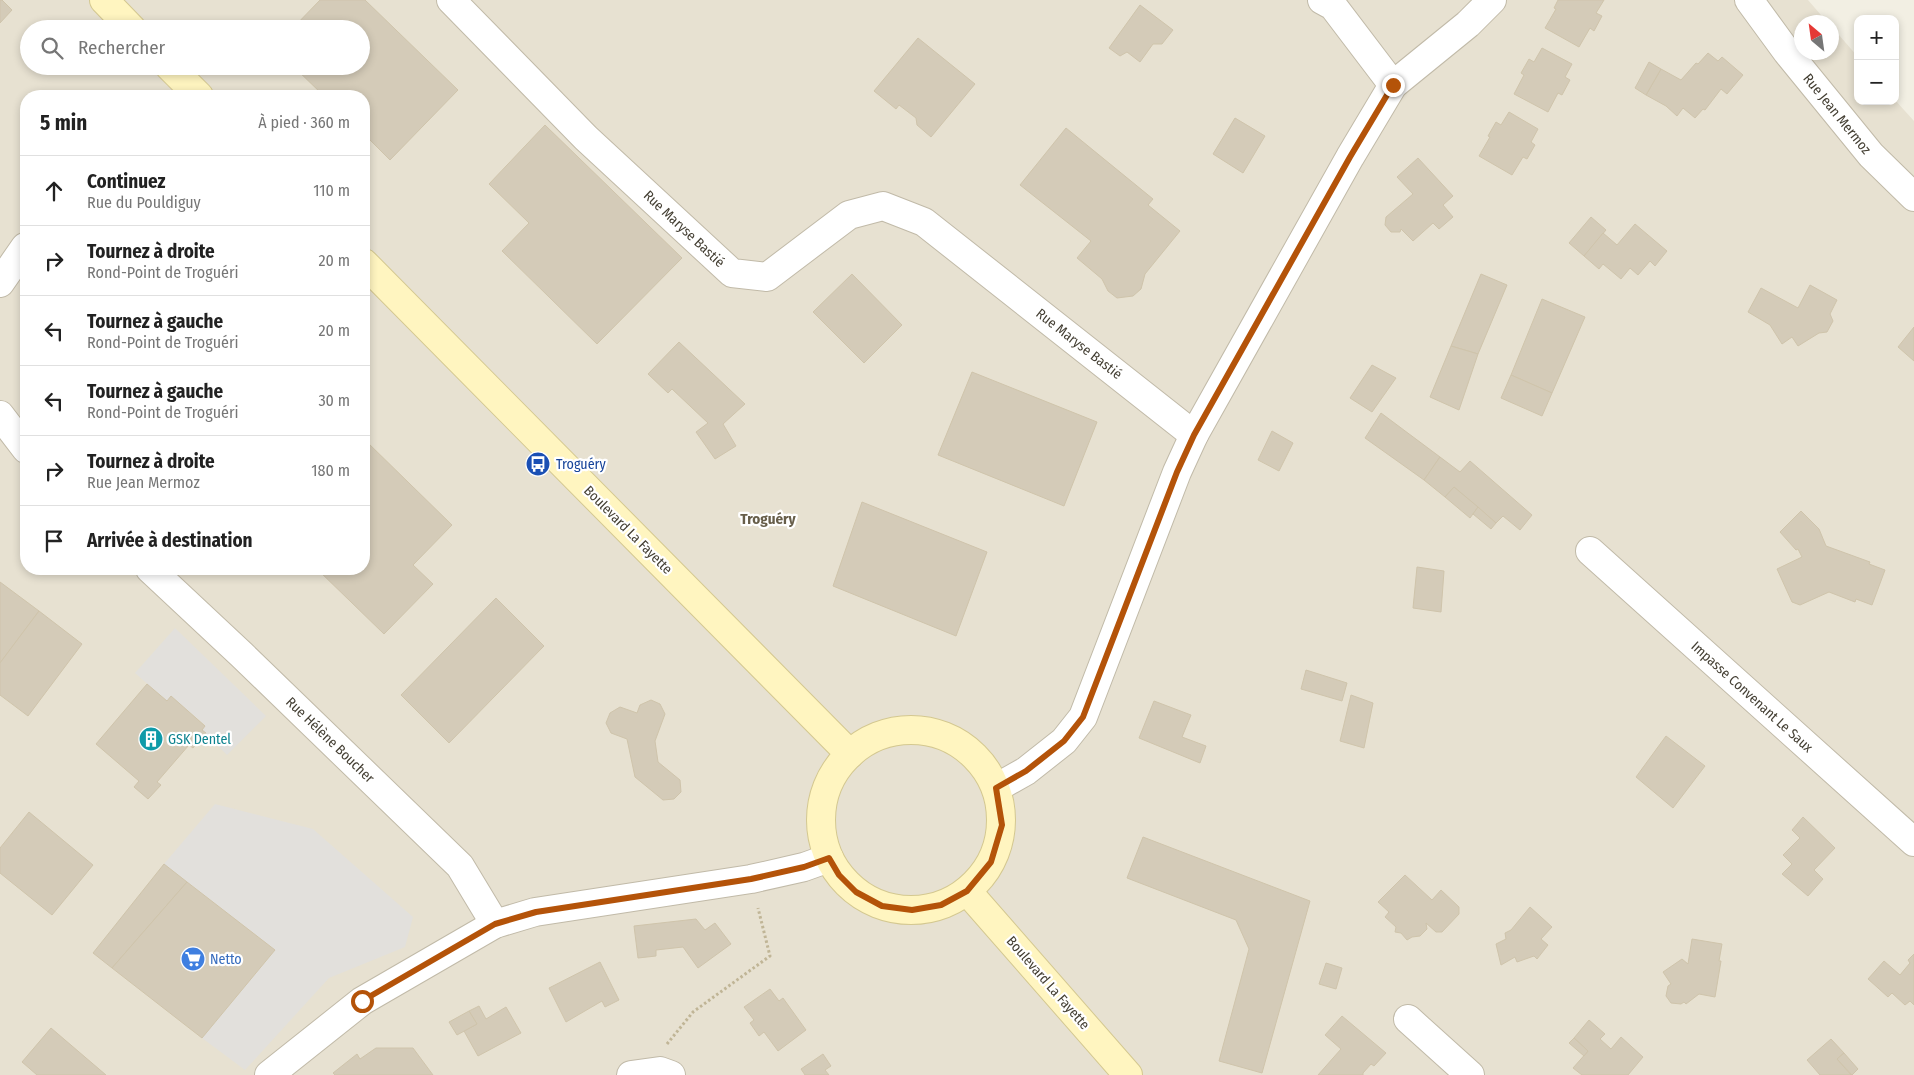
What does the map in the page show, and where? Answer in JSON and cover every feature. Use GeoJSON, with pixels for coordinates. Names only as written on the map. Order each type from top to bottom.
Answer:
{"type":"FeatureCollection","features":[{"type":"Feature","properties":{"kind":"main road"},"geometry":{"type":"LineString","coordinates":[[104,0],[123,20]]}},
{"type":"Feature","properties":{"kind":"main road"},"geometry":{"type":"LineString","coordinates":[[178,75],[193,90]]}},
{"type":"Feature","properties":{"kind":"main road","name":"Boulevard La Fayette"},"geometry":{"type":"LineString","coordinates":[[370,269],[850,754]]}},
{"type":"Feature","properties":{"kind":"main road"},"geometry":{"type":"LineString","coordinates":[[903,730],[932,732],[959,743],[981,763],[996,788],[1002,825],[991,862],[967,891],[941,905],[912,910],[882,906],[856,892],[839,875],[829,858],[823,842],[821,810],[831,779],[850,754],[874,738],[903,730]]}},
{"type":"Feature","properties":{"kind":"main road","name":"Boulevard La Fayette"},"geometry":{"type":"LineString","coordinates":[[967,891],[1128,1075]]}},
{"type":"Feature","properties":{"kind":"street","name":"Rue Maryse Bastié"},"geometry":{"type":"LineString","coordinates":[[451,0],[586,138],[732,273],[767,277],[849,215],[883,206],[924,222],[1194,435]]}},
{"type":"Feature","properties":{"kind":"street"},"geometry":{"type":"LineString","coordinates":[[1322,0],[1333,6],[1393,85]]}},
{"type":"Feature","properties":{"kind":"street"},"geometry":{"type":"LineString","coordinates":[[996,788],[1026,771],[1064,741],[1083,717],[1177,472],[1194,435],[1350,157],[1393,85],[1468,24],[1492,0]]}},
{"type":"Feature","properties":{"kind":"street","name":"Rue Jean Mermoz"},"geometry":{"type":"LineString","coordinates":[[1749,0],[1787,52],[1871,155],[1914,197]]}},
{"type":"Feature","properties":{"kind":"street"},"geometry":{"type":"LineString","coordinates":[[0,283],[20,254]]}},
{"type":"Feature","properties":{"kind":"street"},"geometry":{"type":"LineString","coordinates":[[0,415],[20,442]]}},
{"type":"Feature","properties":{"kind":"street","name":"Impasse Convenant Le Saux"},"geometry":{"type":"LineString","coordinates":[[1590,551],[1914,842]]}},
{"type":"Feature","properties":{"kind":"street","name":"Rue Hélène Boucher"},"geometry":{"type":"LineString","coordinates":[[156,575],[460,866],[495,924]]}},
{"type":"Feature","properties":{"kind":"street"},"geometry":{"type":"LineString","coordinates":[[269,1075],[362,1001],[495,924],[536,912],[751,879],[804,867],[829,858]]}},
{"type":"Feature","properties":{"kind":"street"},"geometry":{"type":"LineString","coordinates":[[1408,1019],[1470,1075]]}},
{"type":"Feature","properties":{"kind":"street"},"geometry":{"type":"LineString","coordinates":[[631,1075],[665,1073]]}},
{"type":"Feature","properties":{"kind":"path"},"geometry":{"type":"LineString","coordinates":[[665,1073],[668,1041],[693,1012],[770,956],[751,879]]}},
{"type":"Feature","properties":{"kind":"shaded area"},"geometry":{"type":"Polygon","coordinates":[[[0,0],[1808,0],[1821,15],[1794,15],[1794,60],[1839,60],[1839,35],[1854,52],[1854,105],[1899,104],[1914,121],[1914,1075],[0,1075],[0,0]]]}},
{"type":"Feature","properties":{"kind":"shaded area"},"geometry":{"type":"Polygon","coordinates":[[[175,628],[266,716],[227,755],[202,730],[205,725],[172,697],[167,701],[135,673],[175,628]]]}},
{"type":"Feature","properties":{"kind":"shaded area"},"geometry":{"type":"Polygon","coordinates":[[[215,804],[313,829],[413,917],[405,947],[329,978],[245,1070],[202,1038],[275,950],[164,864],[215,804]]]}},
{"type":"Feature","properties":{"kind":"building"},"geometry":{"type":"Polygon","coordinates":[[[0,0],[12,10],[0,23],[0,0]]]}},
{"type":"Feature","properties":{"kind":"building"},"geometry":{"type":"Polygon","coordinates":[[[320,0],[365,0],[458,90],[390,160],[370,140],[370,90],[318,90],[302,75],[370,75],[370,20],[301,20],[320,0]]]}},
{"type":"Feature","properties":{"kind":"building"},"geometry":{"type":"Polygon","coordinates":[[[1558,0],[1604,0],[1596,13],[1602,16],[1594,31],[1590,28],[1579,47],[1545,28],[1556,9],[1554,8],[1558,0]]]}},
{"type":"Feature","properties":{"kind":"building"},"geometry":{"type":"Polygon","coordinates":[[[1140,5],[1173,30],[1162,44],[1153,44],[1140,62],[1127,52],[1120,56],[1109,48],[1140,5]]]}},
{"type":"Feature","properties":{"kind":"building"},"geometry":{"type":"Polygon","coordinates":[[[918,38],[975,84],[931,137],[917,125],[916,118],[899,105],[896,109],[874,91],[918,38]]]}},
{"type":"Feature","properties":{"kind":"building"},"geometry":{"type":"Polygon","coordinates":[[[1542,48],[1572,64],[1565,77],[1570,80],[1562,95],[1558,93],[1548,112],[1514,94],[1524,75],[1521,73],[1529,59],[1534,62],[1542,48]]]}},
{"type":"Feature","properties":{"kind":"building"},"geometry":{"type":"Polygon","coordinates":[[[1708,53],[1718,61],[1722,57],[1743,75],[1727,94],[1721,89],[1705,110],[1703,109],[1695,118],[1683,108],[1677,116],[1666,106],[1646,95],[1661,69],[1681,80],[1708,53]]]}},
{"type":"Feature","properties":{"kind":"building"},"geometry":{"type":"Polygon","coordinates":[[[1649,62],[1661,69],[1646,95],[1635,88],[1649,62]]]}},
{"type":"Feature","properties":{"kind":"building"},"geometry":{"type":"Polygon","coordinates":[[[1509,112],[1538,129],[1531,142],[1535,145],[1527,159],[1523,157],[1512,175],[1479,156],[1496,122],[1501,125],[1509,112]]]}},
{"type":"Feature","properties":{"kind":"building"},"geometry":{"type":"Polygon","coordinates":[[[1235,118],[1265,136],[1243,173],[1213,154],[1235,118]]]}},
{"type":"Feature","properties":{"kind":"building"},"geometry":{"type":"Polygon","coordinates":[[[545,125],[682,258],[597,344],[502,251],[529,223],[489,184],[545,125]]]}},
{"type":"Feature","properties":{"kind":"building"},"geometry":{"type":"Polygon","coordinates":[[[1066,128],[1153,199],[1148,205],[1180,231],[1145,274],[1141,289],[1133,296],[1117,298],[1108,291],[1102,279],[1077,258],[1091,241],[1020,185],[1066,128]]]}},
{"type":"Feature","properties":{"kind":"building"},"geometry":{"type":"Polygon","coordinates":[[[1418,158],[1453,196],[1443,205],[1453,217],[1439,229],[1433,223],[1413,241],[1401,229],[1400,232],[1391,232],[1385,225],[1386,217],[1413,194],[1397,177],[1418,158]]]}},
{"type":"Feature","properties":{"kind":"building"},"geometry":{"type":"Polygon","coordinates":[[[1591,217],[1606,230],[1584,256],[1569,243],[1591,217]]]}},
{"type":"Feature","properties":{"kind":"building"},"geometry":{"type":"Polygon","coordinates":[[[1635,224],[1667,251],[1655,266],[1650,261],[1638,275],[1630,268],[1621,279],[1603,264],[1599,269],[1584,256],[1603,233],[1617,245],[1635,224]]]}},
{"type":"Feature","properties":{"kind":"building"},"geometry":{"type":"Polygon","coordinates":[[[852,274],[902,325],[864,363],[813,312],[852,274]]]}},
{"type":"Feature","properties":{"kind":"building"},"geometry":{"type":"Polygon","coordinates":[[[1481,274],[1507,285],[1478,354],[1451,346],[1481,274]]]}},
{"type":"Feature","properties":{"kind":"building"},"geometry":{"type":"Polygon","coordinates":[[[1810,285],[1837,300],[1830,314],[1833,321],[1827,332],[1819,333],[1798,346],[1792,337],[1782,344],[1770,325],[1748,312],[1761,288],[1798,308],[1810,285]]]}},
{"type":"Feature","properties":{"kind":"building"},"geometry":{"type":"Polygon","coordinates":[[[1542,299],[1585,317],[1552,393],[1511,375],[1542,299]]]}},
{"type":"Feature","properties":{"kind":"building"},"geometry":{"type":"Polygon","coordinates":[[[1914,327],[1914,361],[1898,347],[1914,327]]]}},
{"type":"Feature","properties":{"kind":"building"},"geometry":{"type":"Polygon","coordinates":[[[679,342],[745,404],[723,424],[736,446],[715,459],[696,432],[708,423],[672,389],[668,393],[648,374],[679,342]]]}},
{"type":"Feature","properties":{"kind":"building"},"geometry":{"type":"Polygon","coordinates":[[[1451,346],[1478,354],[1459,410],[1430,397],[1451,346]]]}},
{"type":"Feature","properties":{"kind":"building"},"geometry":{"type":"Polygon","coordinates":[[[1372,365],[1396,378],[1372,412],[1350,398],[1372,365]]]}},
{"type":"Feature","properties":{"kind":"building"},"geometry":{"type":"Polygon","coordinates":[[[972,372],[1097,422],[1064,506],[938,455],[972,372]]]}},
{"type":"Feature","properties":{"kind":"building"},"geometry":{"type":"Polygon","coordinates":[[[1511,375],[1552,393],[1542,416],[1501,398],[1511,375]]]}},
{"type":"Feature","properties":{"kind":"building"},"geometry":{"type":"Polygon","coordinates":[[[1381,413],[1440,457],[1424,480],[1365,438],[1381,413]]]}},
{"type":"Feature","properties":{"kind":"building"},"geometry":{"type":"Polygon","coordinates":[[[1272,431],[1293,443],[1279,471],[1258,460],[1272,431]]]}},
{"type":"Feature","properties":{"kind":"building"},"geometry":{"type":"Polygon","coordinates":[[[370,445],[452,525],[413,565],[433,584],[384,634],[323,575],[370,575],[370,445]]]}},
{"type":"Feature","properties":{"kind":"building"},"geometry":{"type":"Polygon","coordinates":[[[1440,457],[1460,472],[1470,461],[1532,515],[1520,530],[1503,516],[1496,523],[1454,487],[1445,497],[1424,480],[1440,457]]]}},
{"type":"Feature","properties":{"kind":"building"},"geometry":{"type":"Polygon","coordinates":[[[1454,487],[1478,507],[1470,518],[1445,497],[1454,487]]]}},
{"type":"Feature","properties":{"kind":"building"},"geometry":{"type":"Polygon","coordinates":[[[862,502],[987,552],[956,636],[833,586],[862,502]]]}},
{"type":"Feature","properties":{"kind":"building"},"geometry":{"type":"Polygon","coordinates":[[[1478,507],[1496,523],[1491,529],[1473,514],[1478,507]]]}},
{"type":"Feature","properties":{"kind":"building"},"geometry":{"type":"Polygon","coordinates":[[[1801,511],[1819,529],[1826,546],[1870,562],[1869,564],[1885,570],[1872,605],[1856,599],[1855,602],[1829,592],[1800,605],[1792,602],[1777,569],[1802,557],[1798,549],[1796,550],[1780,532],[1801,511]]]}},
{"type":"Feature","properties":{"kind":"building"},"geometry":{"type":"Polygon","coordinates":[[[1417,567],[1444,571],[1441,612],[1413,608],[1417,567]]]}},
{"type":"Feature","properties":{"kind":"building"},"geometry":{"type":"Polygon","coordinates":[[[0,582],[39,611],[0,663],[0,582]]]}},
{"type":"Feature","properties":{"kind":"building"},"geometry":{"type":"Polygon","coordinates":[[[496,598],[544,646],[449,743],[401,695],[496,598]]]}},
{"type":"Feature","properties":{"kind":"building"},"geometry":{"type":"Polygon","coordinates":[[[39,611],[82,644],[28,716],[0,695],[0,663],[39,611]]]}},
{"type":"Feature","properties":{"kind":"building"},"geometry":{"type":"Polygon","coordinates":[[[1306,670],[1347,683],[1342,701],[1301,689],[1306,670]]]}},
{"type":"Feature","properties":{"kind":"building","name":"GSK Dentel"},"geometry":{"type":"Polygon","coordinates":[[[147,684],[167,701],[171,696],[205,726],[202,730],[206,733],[193,748],[189,745],[157,782],[161,785],[148,799],[134,787],[139,781],[96,744],[147,684]]]}},
{"type":"Feature","properties":{"kind":"building"},"geometry":{"type":"Polygon","coordinates":[[[1351,695],[1373,703],[1364,748],[1340,741],[1351,695]]]}},
{"type":"Feature","properties":{"kind":"building"},"geometry":{"type":"Polygon","coordinates":[[[651,700],[660,704],[665,714],[655,741],[658,762],[680,780],[681,792],[674,799],[663,800],[635,777],[627,739],[611,733],[606,723],[610,713],[620,707],[637,713],[640,705],[651,700]]]}},
{"type":"Feature","properties":{"kind":"building"},"geometry":{"type":"Polygon","coordinates":[[[1154,701],[1191,715],[1182,737],[1206,746],[1200,763],[1139,738],[1154,701]]]}},
{"type":"Feature","properties":{"kind":"building"},"geometry":{"type":"Polygon","coordinates":[[[1666,736],[1705,766],[1673,808],[1636,777],[1666,736]]]}},
{"type":"Feature","properties":{"kind":"building"},"geometry":{"type":"Polygon","coordinates":[[[29,812],[93,865],[52,915],[0,873],[0,848],[29,812]]]}},
{"type":"Feature","properties":{"kind":"building"},"geometry":{"type":"Polygon","coordinates":[[[1803,817],[1835,848],[1814,870],[1823,879],[1808,896],[1782,874],[1792,864],[1783,855],[1800,838],[1792,830],[1803,817]]]}},
{"type":"Feature","properties":{"kind":"building"},"geometry":{"type":"Polygon","coordinates":[[[1143,837],[1310,901],[1262,1073],[1219,1061],[1249,949],[1236,920],[1127,878],[1143,837]]]}},
{"type":"Feature","properties":{"kind":"building"},"geometry":{"type":"Polygon","coordinates":[[[164,864],[187,882],[112,968],[93,953],[164,864]]]}},
{"type":"Feature","properties":{"kind":"building"},"geometry":{"type":"Polygon","coordinates":[[[1405,875],[1432,900],[1441,890],[1459,907],[1459,914],[1442,932],[1436,932],[1426,923],[1427,929],[1420,936],[1407,940],[1401,933],[1395,932],[1396,927],[1385,917],[1389,912],[1378,902],[1405,875]]]}},
{"type":"Feature","properties":{"kind":"building","name":"Netto"},"geometry":{"type":"Polygon","coordinates":[[[187,882],[275,950],[202,1038],[112,968],[187,882]]]}},
{"type":"Feature","properties":{"kind":"building"},"geometry":{"type":"Polygon","coordinates":[[[1530,907],[1552,927],[1541,939],[1548,945],[1537,959],[1534,956],[1517,962],[1515,957],[1501,965],[1496,944],[1506,939],[1505,933],[1511,930],[1530,907]]]}},
{"type":"Feature","properties":{"kind":"building"},"geometry":{"type":"Polygon","coordinates":[[[696,919],[705,930],[715,923],[731,944],[698,968],[683,947],[656,950],[656,956],[638,958],[634,926],[696,919]]]}},
{"type":"Feature","properties":{"kind":"building"},"geometry":{"type":"Polygon","coordinates":[[[1692,939],[1722,944],[1715,997],[1699,994],[1686,1004],[1684,1002],[1681,1004],[1671,1003],[1666,996],[1668,986],[1671,984],[1663,972],[1682,959],[1688,964],[1692,939]]]}},
{"type":"Feature","properties":{"kind":"building"},"geometry":{"type":"Polygon","coordinates":[[[1914,954],[1914,1005],[1910,1001],[1905,1005],[1892,993],[1888,997],[1868,979],[1884,961],[1900,975],[1910,963],[1908,960],[1914,954]]]}},
{"type":"Feature","properties":{"kind":"building"},"geometry":{"type":"Polygon","coordinates":[[[600,962],[619,1000],[605,1007],[602,1001],[566,1022],[549,988],[600,962]]]}},
{"type":"Feature","properties":{"kind":"building"},"geometry":{"type":"Polygon","coordinates":[[[1326,963],[1342,968],[1336,989],[1319,984],[1326,963]]]}},
{"type":"Feature","properties":{"kind":"building"},"geometry":{"type":"Polygon","coordinates":[[[770,989],[779,1001],[783,998],[806,1030],[778,1051],[764,1032],[759,1036],[750,1023],[754,1020],[744,1007],[770,989]]]}},
{"type":"Feature","properties":{"kind":"building"},"geometry":{"type":"Polygon","coordinates":[[[479,1006],[486,1019],[506,1007],[521,1033],[478,1056],[464,1031],[477,1024],[469,1011],[479,1006]]]}},
{"type":"Feature","properties":{"kind":"building"},"geometry":{"type":"Polygon","coordinates":[[[469,1011],[477,1024],[457,1035],[449,1022],[469,1011]]]}},
{"type":"Feature","properties":{"kind":"building"},"geometry":{"type":"Polygon","coordinates":[[[1342,1016],[1386,1053],[1374,1066],[1371,1064],[1363,1075],[1318,1075],[1341,1049],[1325,1035],[1342,1016]]]}},
{"type":"Feature","properties":{"kind":"building"},"geometry":{"type":"Polygon","coordinates":[[[1589,1020],[1605,1034],[1600,1039],[1611,1049],[1621,1037],[1643,1057],[1628,1075],[1582,1075],[1573,1068],[1588,1051],[1574,1038],[1589,1020]]]}},
{"type":"Feature","properties":{"kind":"building"},"geometry":{"type":"Polygon","coordinates":[[[51,1028],[106,1075],[37,1075],[22,1062],[51,1028]]]}},
{"type":"Feature","properties":{"kind":"building"},"geometry":{"type":"Polygon","coordinates":[[[1574,1038],[1588,1051],[1584,1056],[1569,1043],[1574,1038]]]}},
{"type":"Feature","properties":{"kind":"building"},"geometry":{"type":"Polygon","coordinates":[[[1831,1039],[1844,1053],[1837,1059],[1851,1075],[1820,1075],[1807,1060],[1831,1039]]]}},
{"type":"Feature","properties":{"kind":"building"},"geometry":{"type":"Polygon","coordinates":[[[376,1048],[413,1048],[433,1075],[335,1075],[333,1073],[357,1054],[360,1059],[376,1048]]]}},
{"type":"Feature","properties":{"kind":"building"},"geometry":{"type":"Polygon","coordinates":[[[1844,1053],[1858,1069],[1852,1075],[1837,1059],[1844,1053]]]}},
{"type":"Feature","properties":{"kind":"building"},"geometry":{"type":"Polygon","coordinates":[[[823,1054],[831,1066],[825,1070],[829,1075],[805,1075],[801,1069],[823,1054]]]}},
{"type":"Feature","properties":{"kind":"place","name":"Troguéry"},"geometry":{"type":"Point","coordinates":[538,464]}},
{"type":"Feature","properties":{"kind":"place","name":"GSK Dentel"},"geometry":{"type":"Point","coordinates":[151,739]}},
{"type":"Feature","properties":{"kind":"place","name":"Netto"},"geometry":{"type":"Point","coordinates":[193,959]}},
{"type":"Feature","properties":{"kind":"district","name":"Troguéry"},"geometry":{"type":"Point","coordinates":[768,519]}},
{"type":"Feature","properties":{"kind":"route"},"geometry":{"type":"LineString","coordinates":[[362,1001],[495,924],[536,912],[751,879],[804,867],[829,858],[839,875],[856,892],[882,906],[912,910],[941,905],[967,891],[991,862],[1002,825],[996,788],[1026,771],[1064,741],[1083,717],[1177,472],[1194,435],[1350,157],[1393,85]]}}]}
